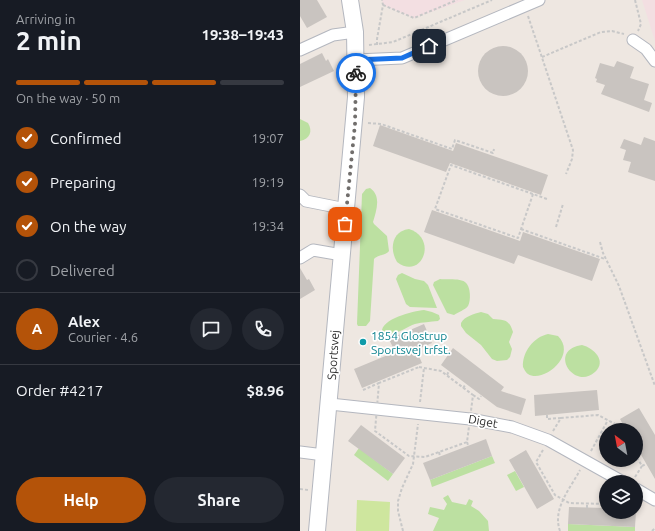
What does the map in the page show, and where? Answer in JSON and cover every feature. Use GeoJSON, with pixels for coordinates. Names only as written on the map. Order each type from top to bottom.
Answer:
{"type":"FeatureCollection","features":[{"type":"Feature","properties":{"kind":"street","name":"Sportsvej"},"geometry":{"type":"LineString","coordinates":[[317,531],[330,404],[335,324],[355,124],[356,46],[350,0]]}},
{"type":"Feature","properties":{"kind":"street"},"geometry":{"type":"LineString","coordinates":[[300,50],[333,35],[356,46],[402,58],[539,0]]}},
{"type":"Feature","properties":{"kind":"street"},"geometry":{"type":"LineString","coordinates":[[633,40],[646,49],[655,61]]}},
{"type":"Feature","properties":{"kind":"street"},"geometry":{"type":"LineString","coordinates":[[300,195],[306,201],[346,209]]}},
{"type":"Feature","properties":{"kind":"street"},"geometry":{"type":"LineString","coordinates":[[300,258],[313,250],[342,255]]}},
{"type":"Feature","properties":{"kind":"street","name":"Diget"},"geometry":{"type":"LineString","coordinates":[[330,404],[419,413],[496,423],[512,427],[548,440],[610,475]]}},
{"type":"Feature","properties":{"kind":"street"},"geometry":{"type":"LineString","coordinates":[[300,452],[324,454]]}},
{"type":"Feature","properties":{"kind":"street"},"geometry":{"type":"LineString","coordinates":[[643,490],[655,500]]}},
{"type":"Feature","properties":{"kind":"path"},"geometry":{"type":"LineString","coordinates":[[377,45],[383,5],[382,0]]}},
{"type":"Feature","properties":{"kind":"path"},"geometry":{"type":"LineString","coordinates":[[444,0],[445,5]]}},
{"type":"Feature","properties":{"kind":"path"},"geometry":{"type":"LineString","coordinates":[[383,5],[414,18],[457,0]]}},
{"type":"Feature","properties":{"kind":"path"},"geometry":{"type":"LineString","coordinates":[[356,46],[377,45],[398,40],[492,0]]}},
{"type":"Feature","properties":{"kind":"path"},"geometry":{"type":"LineString","coordinates":[[542,57],[606,31],[617,32],[633,40],[641,24],[635,0]]}},
{"type":"Feature","properties":{"kind":"path"},"geometry":{"type":"LineString","coordinates":[[525,6],[573,150],[572,159],[566,174]]}},
{"type":"Feature","properties":{"kind":"path"},"geometry":{"type":"LineString","coordinates":[[355,124],[382,124],[452,149],[455,140],[493,153],[494,149]]}},
{"type":"Feature","properties":{"kind":"path"},"geometry":{"type":"LineString","coordinates":[[533,194],[518,238],[435,209],[451,165],[533,194],[547,199]]}},
{"type":"Feature","properties":{"kind":"path"},"geometry":{"type":"LineString","coordinates":[[556,227],[563,204]]}},
{"type":"Feature","properties":{"kind":"path"},"geometry":{"type":"LineString","coordinates":[[521,229],[605,259]]}},
{"type":"Feature","properties":{"kind":"path"},"geometry":{"type":"LineString","coordinates":[[600,242],[605,259],[619,286],[655,386]]}},
{"type":"Feature","properties":{"kind":"path"},"geometry":{"type":"LineString","coordinates":[[403,531],[398,511],[398,501],[414,460],[424,368]]}},
{"type":"Feature","properties":{"kind":"path"},"geometry":{"type":"LineString","coordinates":[[447,375],[449,371]]}},
{"type":"Feature","properties":{"kind":"path"},"geometry":{"type":"LineString","coordinates":[[363,390],[375,384],[379,384]]}},
{"type":"Feature","properties":{"kind":"path"},"geometry":{"type":"LineString","coordinates":[[463,388],[466,384]]}},
{"type":"Feature","properties":{"kind":"path"},"geometry":{"type":"LineString","coordinates":[[473,395],[479,399],[482,396]]}},
{"type":"Feature","properties":{"kind":"path"},"geometry":{"type":"LineString","coordinates":[[589,411],[590,416]]}},
{"type":"Feature","properties":{"kind":"path"},"geometry":{"type":"LineString","coordinates":[[547,415],[547,419],[598,415],[614,423]]}},
{"type":"Feature","properties":{"kind":"path"},"geometry":{"type":"LineString","coordinates":[[560,418],[535,463],[555,495],[569,503],[599,504]]}},
{"type":"Feature","properties":{"kind":"path"},"geometry":{"type":"LineString","coordinates":[[560,531],[557,516],[559,509],[608,420]]}},
{"type":"Feature","properties":{"kind":"path"},"geometry":{"type":"LineString","coordinates":[[438,452],[440,456]]}},
{"type":"Feature","properties":{"kind":"path"},"geometry":{"type":"LineString","coordinates":[[652,531],[655,528]]}},
{"type":"Feature","properties":{"kind":"shaded area"},"geometry":{"type":"Polygon","coordinates":[[[382,0],[465,0],[414,18],[383,5],[382,0]]]}},
{"type":"Feature","properties":{"kind":"shaded area"},"geometry":{"type":"Polygon","coordinates":[[[642,0],[655,0],[655,41],[642,0]]]}},
{"type":"Feature","properties":{"kind":"green space"},"geometry":{"type":"Polygon","coordinates":[[[300,119],[308,123],[310,126],[310,134],[308,137],[300,141],[300,119]]]}},
{"type":"Feature","properties":{"kind":"green space"},"geometry":{"type":"Polygon","coordinates":[[[370,188],[374,191],[377,199],[377,209],[373,222],[387,236],[389,251],[386,254],[378,256],[374,259],[370,321],[366,326],[358,326],[362,194],[366,189],[370,188]]]}},
{"type":"Feature","properties":{"kind":"green space"},"geometry":{"type":"Polygon","coordinates":[[[409,229],[418,234],[423,241],[425,249],[419,263],[413,266],[406,266],[397,262],[393,252],[396,237],[403,230],[409,229]]]}},
{"type":"Feature","properties":{"kind":"green space"},"geometry":{"type":"Polygon","coordinates":[[[402,273],[424,281],[428,285],[437,308],[410,307],[406,304],[396,279],[398,275],[402,273]]]}},
{"type":"Feature","properties":{"kind":"green space"},"geometry":{"type":"Polygon","coordinates":[[[440,279],[460,280],[467,284],[470,297],[467,307],[454,315],[447,313],[433,285],[434,282],[440,279]]]}},
{"type":"Feature","properties":{"kind":"green space"},"geometry":{"type":"Polygon","coordinates":[[[424,310],[439,315],[440,319],[438,321],[415,324],[390,334],[382,332],[383,327],[387,323],[398,316],[424,310]]]}},
{"type":"Feature","properties":{"kind":"green space"},"geometry":{"type":"Polygon","coordinates":[[[481,312],[488,314],[493,319],[506,321],[510,325],[513,332],[509,342],[512,349],[510,357],[507,360],[497,361],[492,359],[481,345],[466,333],[461,326],[461,323],[465,319],[481,312]]]}},
{"type":"Feature","properties":{"kind":"green space"},"geometry":{"type":"Polygon","coordinates":[[[548,334],[558,336],[563,344],[564,352],[561,359],[549,372],[534,376],[528,374],[523,367],[523,361],[527,351],[538,338],[548,334]]]}},
{"type":"Feature","properties":{"kind":"green space"},"geometry":{"type":"Polygon","coordinates":[[[582,345],[595,352],[598,356],[600,364],[595,372],[587,376],[579,376],[572,373],[565,361],[566,354],[572,348],[582,345]]]}},
{"type":"Feature","properties":{"kind":"green space"},"geometry":{"type":"Polygon","coordinates":[[[359,448],[393,474],[388,481],[354,455],[359,448]]]}},
{"type":"Feature","properties":{"kind":"green space"},"geometry":{"type":"Polygon","coordinates":[[[492,456],[495,463],[432,487],[430,480],[492,456]]]}},
{"type":"Feature","properties":{"kind":"green space"},"geometry":{"type":"Polygon","coordinates":[[[515,471],[524,487],[516,491],[507,475],[515,471]]]}},
{"type":"Feature","properties":{"kind":"green space"},"geometry":{"type":"Polygon","coordinates":[[[448,495],[452,502],[466,505],[469,499],[473,501],[471,506],[479,511],[488,521],[489,531],[433,531],[439,518],[428,514],[430,507],[444,510],[447,504],[443,498],[448,495]]]}},
{"type":"Feature","properties":{"kind":"green space"},"geometry":{"type":"Polygon","coordinates":[[[357,500],[390,502],[389,531],[356,531],[357,500]]]}},
{"type":"Feature","properties":{"kind":"green space"},"geometry":{"type":"Polygon","coordinates":[[[568,524],[635,527],[635,531],[568,531],[568,524]]]}},
{"type":"Feature","properties":{"kind":"building"},"geometry":{"type":"Polygon","coordinates":[[[300,0],[317,0],[327,17],[307,28],[300,16],[300,0]]]}},
{"type":"Feature","properties":{"kind":"building"},"geometry":{"type":"Polygon","coordinates":[[[498,46],[508,46],[521,53],[528,66],[528,76],[521,89],[508,96],[498,96],[489,92],[482,85],[478,76],[478,66],[482,57],[489,50],[498,46]]]}},
{"type":"Feature","properties":{"kind":"building"},"geometry":{"type":"Polygon","coordinates":[[[322,53],[326,61],[328,59],[334,71],[300,87],[300,64],[322,53]]]}},
{"type":"Feature","properties":{"kind":"building"},"geometry":{"type":"Polygon","coordinates":[[[617,61],[634,67],[630,78],[649,84],[644,100],[652,103],[649,112],[601,94],[605,85],[596,82],[597,79],[595,78],[600,63],[614,67],[617,61]]]}},
{"type":"Feature","properties":{"kind":"building"},"geometry":{"type":"Polygon","coordinates":[[[380,125],[453,151],[456,143],[548,175],[541,195],[450,163],[446,172],[373,146],[380,125]]]}},
{"type":"Feature","properties":{"kind":"building"},"geometry":{"type":"Polygon","coordinates":[[[644,137],[655,141],[655,181],[628,172],[631,162],[623,160],[626,150],[620,148],[624,139],[641,145],[644,137]]]}},
{"type":"Feature","properties":{"kind":"building"},"geometry":{"type":"Polygon","coordinates":[[[432,210],[520,241],[523,232],[600,259],[592,281],[518,255],[514,264],[424,232],[432,210]]]}},
{"type":"Feature","properties":{"kind":"building"},"geometry":{"type":"Polygon","coordinates":[[[300,268],[307,280],[309,279],[315,290],[300,299],[300,268]]]}},
{"type":"Feature","properties":{"kind":"building"},"geometry":{"type":"Polygon","coordinates":[[[424,324],[432,343],[416,350],[422,363],[362,388],[354,369],[395,352],[389,339],[424,324]]]}},
{"type":"Feature","properties":{"kind":"building"},"geometry":{"type":"Polygon","coordinates":[[[453,348],[504,387],[501,391],[526,399],[521,415],[497,407],[441,365],[453,348]]]}},
{"type":"Feature","properties":{"kind":"building"},"geometry":{"type":"Polygon","coordinates":[[[597,390],[599,410],[535,416],[534,395],[597,390]]]}},
{"type":"Feature","properties":{"kind":"building"},"geometry":{"type":"Polygon","coordinates":[[[639,408],[655,435],[655,479],[643,458],[643,423],[622,423],[620,419],[639,408]]]}},
{"type":"Feature","properties":{"kind":"building"},"geometry":{"type":"Polygon","coordinates":[[[361,425],[405,458],[393,474],[348,441],[361,425]]]}},
{"type":"Feature","properties":{"kind":"building"},"geometry":{"type":"Polygon","coordinates":[[[486,439],[492,456],[430,480],[423,463],[486,439]]]}},
{"type":"Feature","properties":{"kind":"building"},"geometry":{"type":"Polygon","coordinates":[[[526,450],[554,499],[537,509],[509,460],[526,450]]]}},
{"type":"Feature","properties":{"kind":"building"},"geometry":{"type":"Polygon","coordinates":[[[569,507],[599,508],[599,519],[636,519],[635,527],[568,524],[569,507]]]}},
{"type":"Feature","properties":{"kind":"way so far"},"geometry":{"type":"LineString","coordinates":[[345,224],[355,124],[356,73]]}},
{"type":"Feature","properties":{"kind":"place","name":"1854 Glostrup Sportsvej trfst."},"geometry":{"type":"Point","coordinates":[363,342]}},
{"type":"Feature","properties":{"kind":"route"},"geometry":{"type":"LineString","coordinates":[[356,73],[356,60],[402,58],[429,46]]}}]}
